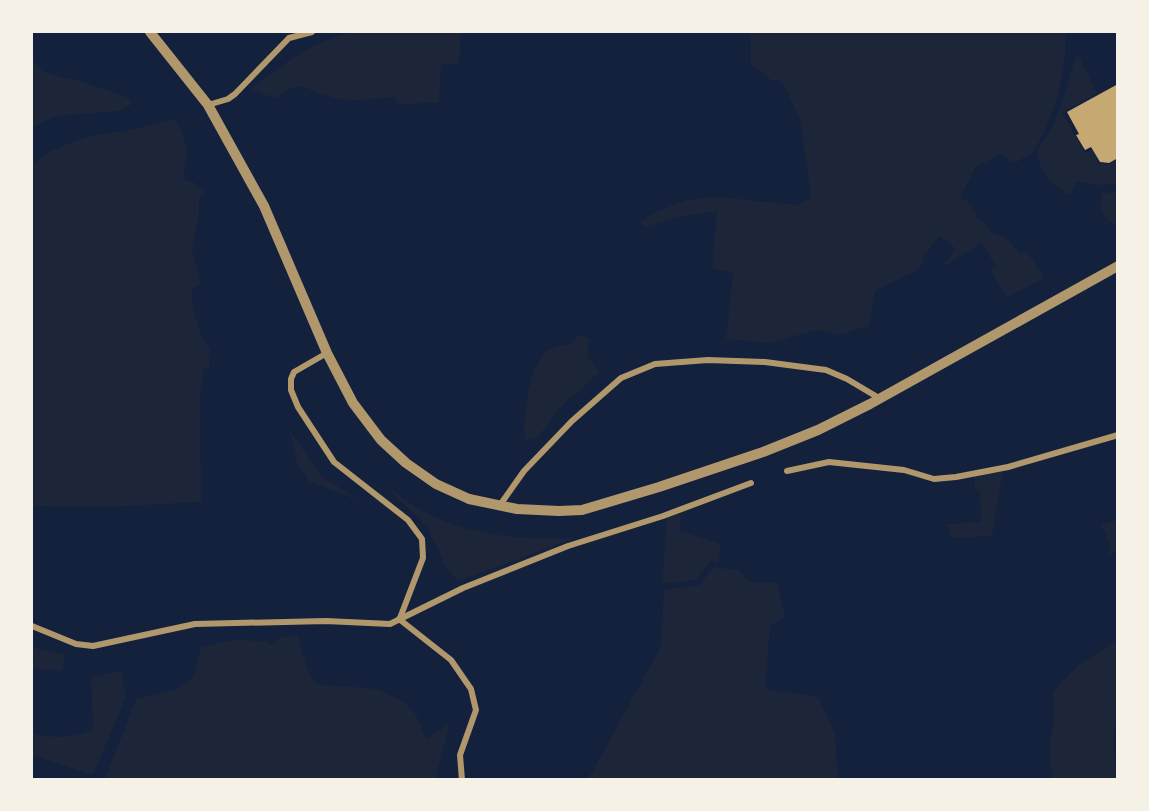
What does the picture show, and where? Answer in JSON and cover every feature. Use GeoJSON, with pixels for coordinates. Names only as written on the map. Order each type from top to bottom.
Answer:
{"type":"FeatureCollection","features":[{"type":"Feature","properties":{"kind":"street"},"geometry":{"type":"LineString","coordinates":[[150,32],[208,105],[264,206],[327,353],[354,403],[381,440],[406,463],[436,484],[469,500],[499,507],[535,511],[582,510],[763,452],[818,430],[880,399],[1118,266]]}},
{"type":"Feature","properties":{"kind":"street"},"geometry":{"type":"LineString","coordinates":[[286,32],[289,39]]}},
{"type":"Feature","properties":{"kind":"street"},"geometry":{"type":"LineString","coordinates":[[208,105],[228,99],[235,94],[289,39],[312,32]]}},
{"type":"Feature","properties":{"kind":"street"},"geometry":{"type":"LineString","coordinates":[[327,353],[294,372],[291,379],[291,390],[298,407],[334,462],[408,520],[422,539],[423,558],[399,619]]}},
{"type":"Feature","properties":{"kind":"street"},"geometry":{"type":"LineString","coordinates":[[499,507],[524,471],[572,421],[621,378],[655,363],[708,360],[765,362],[826,370],[847,379],[880,399]]}},
{"type":"Feature","properties":{"kind":"street"},"geometry":{"type":"LineString","coordinates":[[788,471],[829,462],[903,470],[934,479],[956,477],[1008,467],[1118,435]]}},
{"type":"Feature","properties":{"kind":"street"},"geometry":{"type":"LineString","coordinates":[[32,626],[76,644],[93,646],[195,624],[326,621],[390,624],[463,588],[568,546],[663,516],[751,483]]}},
{"type":"Feature","properties":{"kind":"street"},"geometry":{"type":"LineString","coordinates":[[399,619],[452,660],[471,689],[476,710],[460,755],[462,780]]}},
{"type":"Feature","properties":{"kind":"shaded area"},"geometry":{"type":"Polygon","coordinates":[[[354,32],[461,32],[459,63],[441,65],[439,103],[396,104],[395,97],[347,101],[302,86],[289,89],[275,98],[251,90],[299,54],[325,41],[354,32]]]}},
{"type":"Feature","properties":{"kind":"shaded area"},"geometry":{"type":"Polygon","coordinates":[[[751,32],[1065,32],[1065,58],[1058,96],[1044,133],[1033,152],[1017,162],[1010,161],[1001,153],[975,168],[960,198],[967,201],[977,213],[976,218],[992,233],[1005,237],[1020,254],[1026,251],[1045,278],[1008,297],[990,270],[996,266],[981,243],[940,269],[956,249],[940,236],[923,256],[924,260],[918,270],[875,291],[869,326],[838,335],[816,330],[770,343],[726,339],[733,273],[712,268],[717,211],[675,218],[644,227],[640,222],[653,213],[686,200],[717,197],[798,205],[811,197],[800,119],[782,81],[771,80],[751,65],[751,32]]]}},
{"type":"Feature","properties":{"kind":"shaded area"},"geometry":{"type":"Polygon","coordinates":[[[1077,53],[1097,93],[1062,113],[1085,153],[1091,150],[1099,164],[1109,165],[1117,159],[1117,184],[1076,182],[1070,195],[1047,178],[1036,152],[1060,109],[1077,53]]]}},
{"type":"Feature","properties":{"kind":"shaded area"},"geometry":{"type":"Polygon","coordinates":[[[32,60],[42,71],[129,98],[132,104],[121,111],[55,116],[32,128],[32,60]]]}},
{"type":"Feature","properties":{"kind":"shaded area"},"geometry":{"type":"Polygon","coordinates":[[[175,119],[187,151],[185,180],[195,183],[205,194],[199,198],[199,213],[192,250],[201,284],[192,289],[193,308],[201,336],[210,349],[209,368],[204,367],[200,396],[201,502],[106,507],[32,506],[32,165],[50,151],[86,137],[125,131],[175,119]]]}},
{"type":"Feature","properties":{"kind":"shaded area"},"geometry":{"type":"Polygon","coordinates":[[[1117,192],[1118,224],[1116,225],[1104,216],[1101,209],[1101,193],[1117,192]]]}},
{"type":"Feature","properties":{"kind":"shaded area"},"geometry":{"type":"Polygon","coordinates":[[[578,335],[589,338],[588,356],[599,372],[560,408],[537,438],[525,441],[524,427],[528,391],[534,370],[546,351],[558,346],[570,345],[578,335]]]}},
{"type":"Feature","properties":{"kind":"shaded area"},"geometry":{"type":"Polygon","coordinates":[[[289,429],[320,475],[360,501],[310,482],[297,463],[289,429]]]}},
{"type":"Feature","properties":{"kind":"shaded area"},"geometry":{"type":"Polygon","coordinates":[[[1003,470],[992,536],[950,538],[951,532],[945,524],[981,522],[980,490],[975,489],[974,476],[1003,470]]]}},
{"type":"Feature","properties":{"kind":"shaded area"},"geometry":{"type":"Polygon","coordinates":[[[386,486],[427,513],[467,529],[503,536],[575,538],[458,582],[443,562],[426,526],[386,486]]]}},
{"type":"Feature","properties":{"kind":"shaded area"},"geometry":{"type":"Polygon","coordinates":[[[681,513],[679,531],[721,544],[718,563],[710,561],[695,580],[662,584],[667,518],[681,513]]]}},
{"type":"Feature","properties":{"kind":"shaded area"},"geometry":{"type":"Polygon","coordinates":[[[1117,520],[1117,552],[1109,555],[1110,543],[1101,525],[1117,520]]]}},
{"type":"Feature","properties":{"kind":"shaded area"},"geometry":{"type":"Polygon","coordinates":[[[712,568],[737,569],[752,583],[777,583],[785,617],[770,626],[765,689],[818,697],[835,733],[838,779],[587,779],[661,646],[664,590],[700,585],[712,568]]]}},
{"type":"Feature","properties":{"kind":"shaded area"},"geometry":{"type":"Polygon","coordinates":[[[298,636],[307,668],[316,684],[377,689],[406,703],[416,715],[426,739],[450,723],[435,779],[105,779],[136,699],[178,689],[194,676],[201,647],[233,640],[267,641],[272,646],[280,637],[298,636]]]}},
{"type":"Feature","properties":{"kind":"shaded area"},"geometry":{"type":"Polygon","coordinates":[[[1117,640],[1117,708],[1113,741],[1117,779],[1046,779],[1052,777],[1049,752],[1054,719],[1053,692],[1077,666],[1117,640]]]}},
{"type":"Feature","properties":{"kind":"shaded area"},"geometry":{"type":"Polygon","coordinates":[[[32,647],[65,655],[62,671],[32,668],[32,647]]]}},
{"type":"Feature","properties":{"kind":"shaded area"},"geometry":{"type":"Polygon","coordinates":[[[121,671],[126,697],[93,775],[32,755],[32,732],[62,737],[93,730],[91,677],[121,671]]]}},
{"type":"Feature","properties":{"kind":"building"},"geometry":{"type":"Polygon","coordinates":[[[1118,84],[1118,158],[1109,163],[1100,162],[1091,147],[1085,150],[1067,112],[1118,84]]]}}]}
